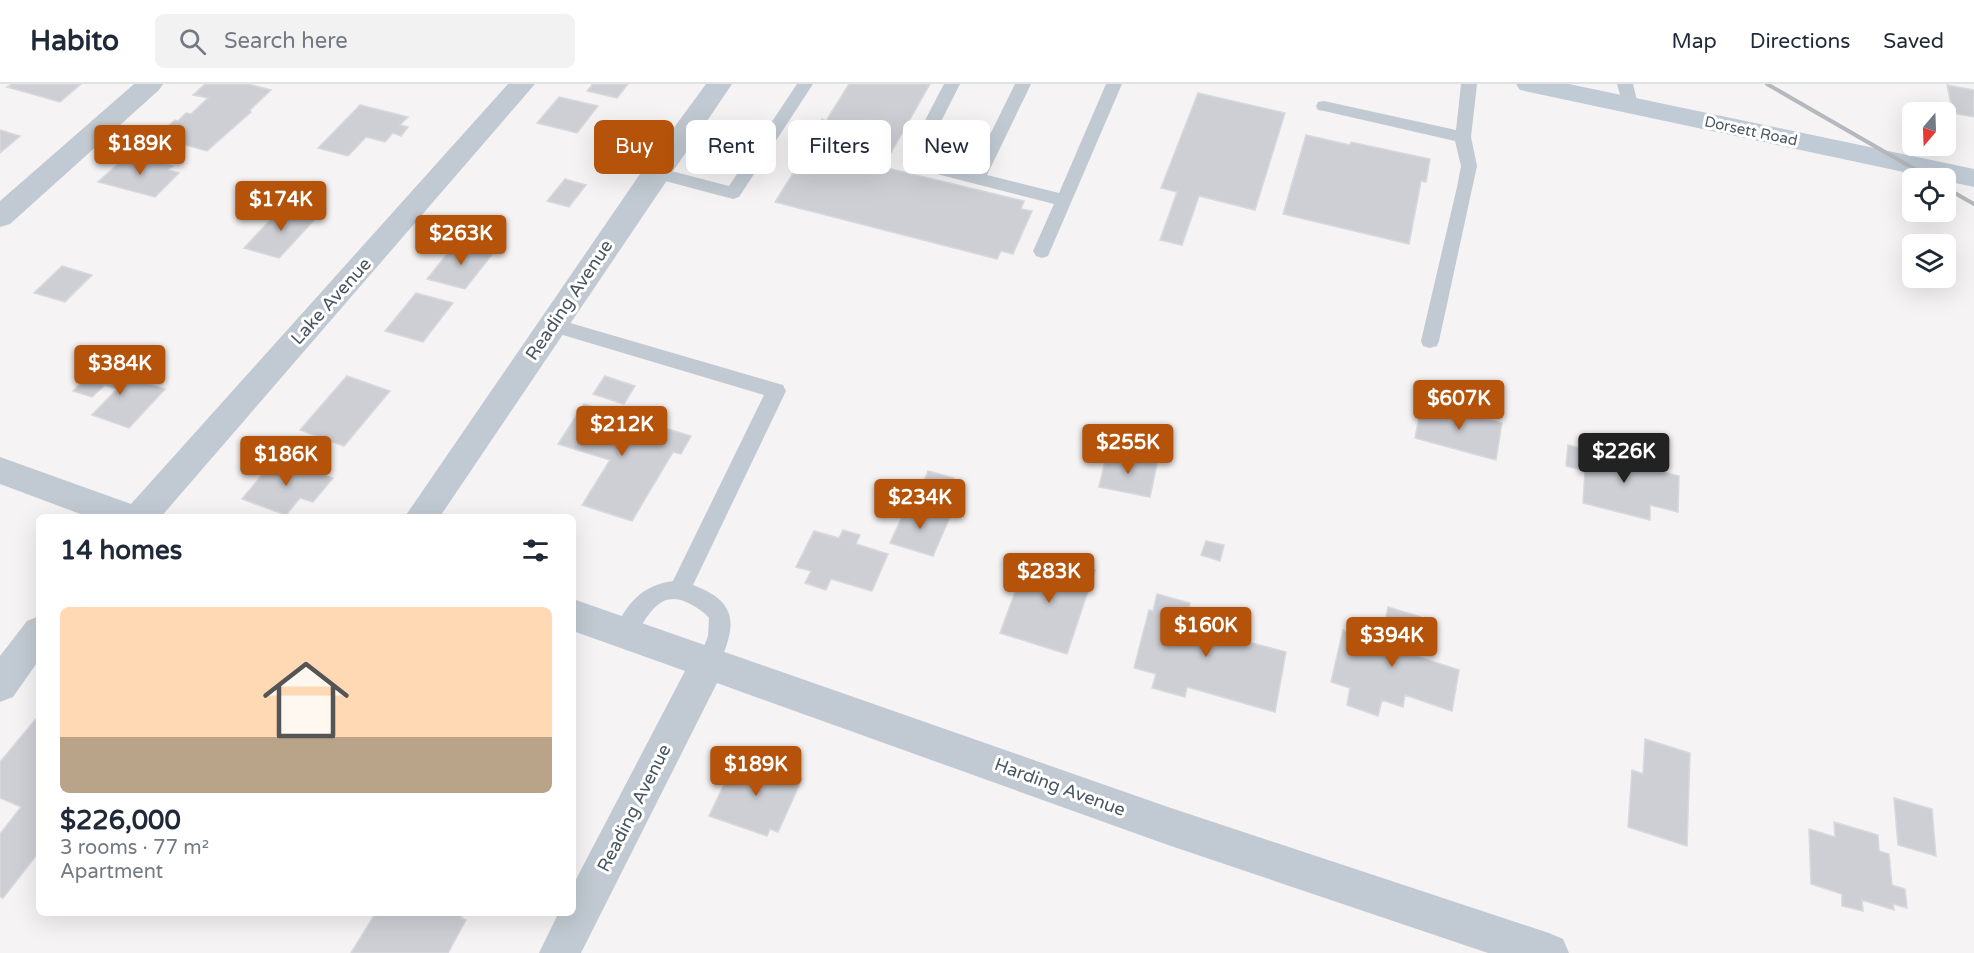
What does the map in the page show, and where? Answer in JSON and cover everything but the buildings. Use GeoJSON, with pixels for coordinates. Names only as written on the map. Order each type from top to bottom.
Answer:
{"type":"FeatureCollection","features":[{"type":"Feature","properties":{"kind":"main road","name":"Dorsett Road"},"geometry":{"type":"LineString","coordinates":[[1529,84],[1628,95],[1974,178]]}},
{"type":"Feature","properties":{"kind":"street"},"geometry":{"type":"LineString","coordinates":[[0,217],[150,84]]}},
{"type":"Feature","properties":{"kind":"street","name":"Lake Avenue"},"geometry":{"type":"LineString","coordinates":[[143,514],[522,84]]}},
{"type":"Feature","properties":{"kind":"street","name":"Reading Avenue"},"geometry":{"type":"LineString","coordinates":[[674,148],[719,84]]}},
{"type":"Feature","properties":{"kind":"street","name":"Reading Avenue"},"geometry":{"type":"LineString","coordinates":[[423,514],[655,174]]}},
{"type":"Feature","properties":{"kind":"street"},"geometry":{"type":"LineString","coordinates":[[0,470],[120,514]]}},
{"type":"Feature","properties":{"kind":"street","name":"Harding Avenue"},"geometry":{"type":"LineString","coordinates":[[576,616],[1168,826],[1546,952]]}},
{"type":"Feature","properties":{"kind":"street"},"geometry":{"type":"LineString","coordinates":[[0,685],[36,636]]}},
{"type":"Feature","properties":{"kind":"street","name":"Reading Avenue"},"geometry":{"type":"LineString","coordinates":[[559,953],[710,662]]}},
{"type":"Feature","properties":{"kind":"lane"},"geometry":{"type":"LineString","coordinates":[[660,174],[733,193],[805,84]]}},
{"type":"Feature","properties":{"kind":"lane"},"geometry":{"type":"LineString","coordinates":[[952,84],[918,149],[931,167],[1064,200]]}},
{"type":"Feature","properties":{"kind":"lane"},"geometry":{"type":"LineString","coordinates":[[977,178],[1023,84]]}},
{"type":"Feature","properties":{"kind":"lane"},"geometry":{"type":"LineString","coordinates":[[1042,251],[1114,84]]}},
{"type":"Feature","properties":{"kind":"lane"},"geometry":{"type":"LineString","coordinates":[[1430,341],[1466,187],[1469,166],[1463,137],[1469,84]]}},
{"type":"Feature","properties":{"kind":"lane"},"geometry":{"type":"LineString","coordinates":[[1324,106],[1463,137]]}},
{"type":"Feature","properties":{"kind":"lane"},"geometry":{"type":"LineString","coordinates":[[553,325],[776,391],[680,590]]}},
{"type":"Feature","properties":{"kind":"lane"},"geometry":{"type":"LineString","coordinates":[[624,633],[636,611],[657,592],[680,590],[712,605],[722,621],[720,640],[710,662]]}},
{"type":"Feature","properties":{"kind":"railway"},"geometry":{"type":"LineString","coordinates":[[1767,84],[1913,168]]}},
{"type":"Feature","properties":{"kind":"railway"},"geometry":{"type":"LineString","coordinates":[[1956,194],[1974,204]]}}]}
